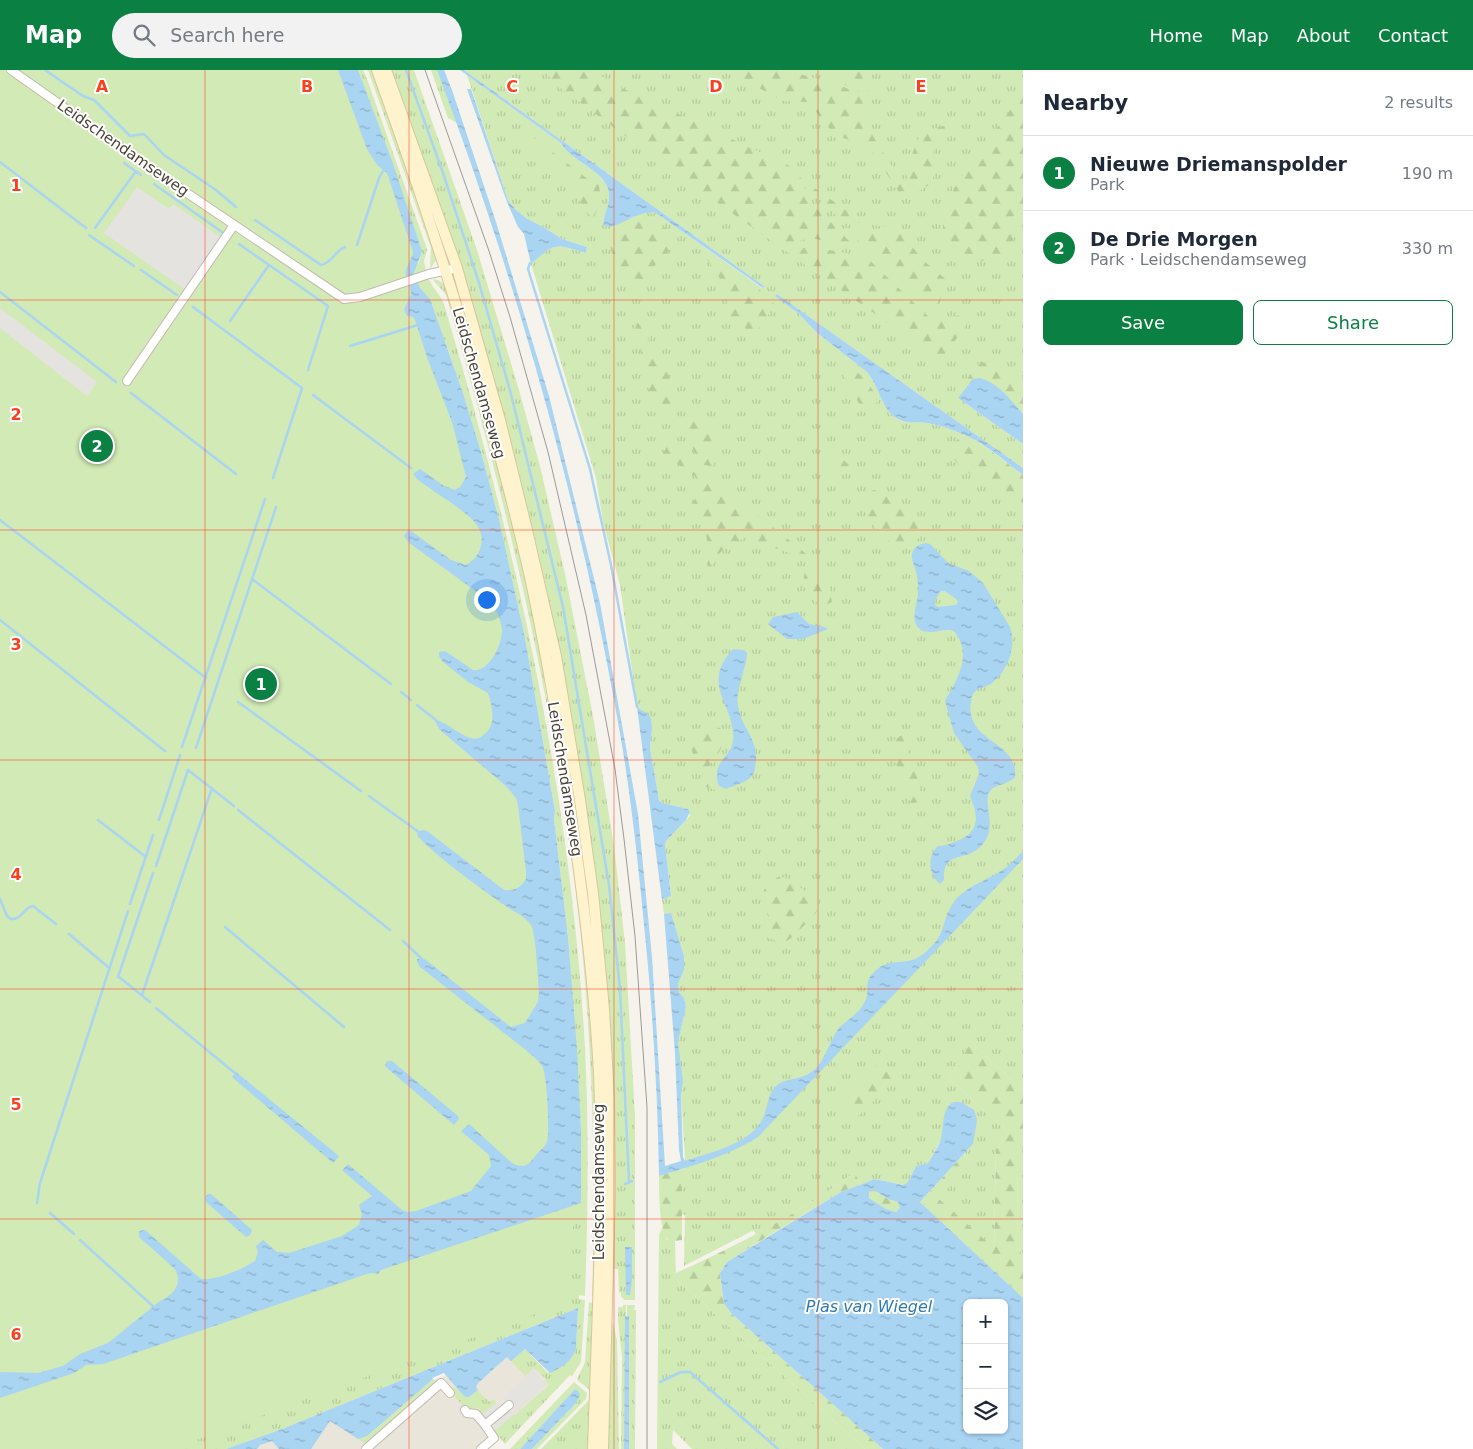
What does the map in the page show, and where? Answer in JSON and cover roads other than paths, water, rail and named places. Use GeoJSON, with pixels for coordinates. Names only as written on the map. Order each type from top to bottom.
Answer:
{"type":"FeatureCollection","features":[{"type":"Feature","properties":{"kind":"main road","name":"Leidschendamseweg"},"geometry":{"type":"LineString","coordinates":[[376,70],[411,165],[446,270],[497,445],[528,569],[562,743],[590,956],[599,1073],[603,1297]]}},
{"type":"Feature","properties":{"kind":"main road","name":"Leidschendamseweg"},"geometry":{"type":"LineString","coordinates":[[386,70],[457,268],[500,420],[556,656],[582,809],[593,894],[604,1009],[609,1099],[610,1191],[603,1297]]}},
{"type":"Feature","properties":{"kind":"main road"},"geometry":{"type":"LineString","coordinates":[[593,1449],[603,1297]]}},
{"type":"Feature","properties":{"kind":"main road"},"geometry":{"type":"LineString","coordinates":[[603,1297],[603,1449]]}},
{"type":"Feature","properties":{"kind":"street","name":"Leidschendamseweg"},"geometry":{"type":"LineString","coordinates":[[12,70],[234,226],[344,299],[360,297],[457,268]]}},
{"type":"Feature","properties":{"kind":"street"},"geometry":{"type":"LineString","coordinates":[[127,381],[234,226]]}},
{"type":"Feature","properties":{"kind":"street"},"geometry":{"type":"LineString","coordinates":[[366,1449],[441,1383],[450,1393]]}},
{"type":"Feature","properties":{"kind":"street"},"geometry":{"type":"LineString","coordinates":[[485,1425],[509,1405]]}},
{"type":"Feature","properties":{"kind":"street"},"geometry":{"type":"LineString","coordinates":[[465,1410],[468,1413],[476,1414],[494,1438],[482,1449]]}},
{"type":"Feature","properties":{"kind":"water"},"geometry":{"type":"Polygon","coordinates":[[[338,70],[358,70],[392,161],[422,251],[414,272],[420,288],[430,299],[463,393],[481,452],[499,519],[525,638],[555,811],[554,819],[568,937],[581,1130],[581,1203],[381,1270],[378,1274],[367,1274],[103,1364],[86,1365],[74,1373],[0,1398],[0,1372],[38,1373],[63,1366],[80,1354],[108,1343],[173,1292],[178,1283],[177,1273],[174,1268],[139,1237],[139,1232],[142,1230],[145,1230],[201,1279],[215,1278],[236,1271],[255,1261],[258,1252],[256,1246],[263,1240],[277,1252],[289,1253],[342,1236],[359,1225],[362,1214],[359,1205],[372,1196],[342,1170],[348,1164],[402,1210],[408,1212],[416,1211],[471,1191],[491,1166],[489,1155],[461,1131],[469,1124],[512,1163],[520,1166],[529,1163],[547,1142],[547,1093],[542,1065],[527,1051],[420,967],[417,962],[417,959],[422,958],[426,960],[511,1027],[525,1023],[538,1002],[536,957],[531,925],[442,859],[417,834],[422,830],[427,831],[504,890],[517,888],[526,879],[516,798],[507,787],[440,730],[435,721],[441,722],[466,736],[477,739],[490,728],[492,717],[488,693],[468,682],[443,662],[439,652],[445,651],[473,670],[479,670],[494,656],[502,635],[501,622],[492,603],[408,542],[404,536],[408,530],[411,531],[451,560],[466,565],[475,558],[482,542],[480,531],[472,519],[417,479],[413,474],[420,469],[444,486],[455,490],[460,487],[466,477],[452,422],[415,320],[413,317],[407,316],[404,310],[411,294],[406,273],[413,252],[387,173],[377,165],[367,149],[338,70]]]}},
{"type":"Feature","properties":{"kind":"water"},"geometry":{"type":"Polygon","coordinates":[[[437,70],[444,70],[452,90],[496,222],[549,396],[600,603],[638,814],[652,957],[665,1166],[681,1161],[664,914],[671,913],[684,956],[684,970],[678,984],[679,992],[684,998],[686,1007],[678,1042],[683,1082],[681,1094],[683,1157],[685,1161],[727,1147],[755,1130],[763,1118],[770,1095],[775,1087],[785,1081],[807,1075],[818,1066],[838,1029],[864,1004],[867,996],[867,985],[870,977],[876,970],[881,966],[911,960],[925,953],[938,938],[949,910],[956,899],[973,886],[1007,867],[1023,851],[1023,859],[758,1137],[722,1155],[659,1176],[654,1044],[640,883],[622,745],[606,659],[588,573],[546,403],[495,235],[437,70]]]}},
{"type":"Feature","properties":{"kind":"water"},"geometry":{"type":"Polygon","coordinates":[[[460,70],[464,70],[764,286],[763,288],[656,213],[641,214],[614,226],[603,225],[609,194],[607,186],[602,179],[566,150],[561,143],[460,70]]]}},
{"type":"Feature","properties":{"kind":"water"},"geometry":{"type":"Polygon","coordinates":[[[467,89],[471,89],[508,200],[526,218],[562,239],[587,247],[586,253],[561,247],[551,248],[531,264],[524,234],[518,227],[507,202],[467,89]]]}},
{"type":"Feature","properties":{"kind":"water"},"geometry":{"type":"Polygon","coordinates":[[[777,294],[1023,468],[1023,475],[976,440],[937,425],[897,419],[888,411],[867,372],[816,332],[798,313],[775,296],[777,294]]]}},
{"type":"Feature","properties":{"kind":"water"},"geometry":{"type":"Polygon","coordinates":[[[980,378],[998,388],[1023,414],[1023,444],[958,398],[973,379],[980,378]]]}},
{"type":"Feature","properties":{"kind":"water"},"geometry":{"type":"Polygon","coordinates":[[[926,543],[930,544],[948,563],[969,571],[983,583],[1010,627],[1012,634],[1012,650],[1007,665],[998,678],[974,693],[971,702],[971,715],[975,726],[1009,756],[1014,765],[1015,777],[1009,782],[991,790],[988,798],[990,824],[987,838],[976,850],[951,860],[944,870],[944,880],[940,884],[931,870],[932,855],[938,846],[950,844],[965,837],[974,828],[976,817],[970,796],[979,774],[978,767],[954,733],[945,701],[954,686],[960,669],[963,653],[962,645],[953,631],[928,632],[920,629],[915,622],[918,585],[912,554],[915,548],[926,543]],[[941,591],[935,600],[935,605],[938,607],[956,605],[958,602],[956,599],[945,591],[941,591]]]}},
{"type":"Feature","properties":{"kind":"water"},"geometry":{"type":"Polygon","coordinates":[[[797,612],[809,624],[828,629],[803,639],[787,639],[768,624],[773,617],[797,612]]]}},
{"type":"Feature","properties":{"kind":"water"},"geometry":{"type":"Polygon","coordinates":[[[733,649],[744,650],[747,653],[737,700],[740,714],[753,742],[756,758],[755,770],[750,778],[726,789],[719,786],[717,771],[732,746],[733,740],[729,716],[721,695],[719,674],[723,662],[733,649]]]}},
{"type":"Feature","properties":{"kind":"water"},"geometry":{"type":"Polygon","coordinates":[[[637,707],[648,714],[651,719],[650,748],[659,800],[662,803],[688,809],[690,812],[686,820],[665,844],[671,896],[662,900],[637,707]]]}},
{"type":"Feature","properties":{"kind":"water"},"geometry":{"type":"Polygon","coordinates":[[[387,1061],[392,1061],[458,1116],[459,1119],[454,1125],[387,1068],[385,1066],[387,1061]]]}},
{"type":"Feature","properties":{"kind":"water"},"geometry":{"type":"Polygon","coordinates":[[[236,1072],[339,1156],[333,1163],[233,1078],[236,1072]]]}},
{"type":"Feature","properties":{"kind":"water","name":"Plas van Wiegel"},"geometry":{"type":"Polygon","coordinates":[[[954,1102],[961,1102],[974,1110],[977,1120],[973,1144],[920,1202],[1023,1298],[1023,1449],[883,1449],[732,1314],[724,1304],[720,1273],[727,1262],[841,1192],[875,1179],[903,1185],[908,1182],[916,1166],[928,1163],[940,1142],[947,1109],[954,1102]],[[874,1190],[869,1192],[869,1198],[886,1209],[896,1212],[900,1208],[898,1202],[888,1199],[874,1190]]]}},
{"type":"Feature","properties":{"kind":"water"},"geometry":{"type":"Polygon","coordinates":[[[208,1194],[211,1194],[252,1230],[250,1235],[246,1237],[206,1202],[205,1198],[208,1194]]]}},
{"type":"Feature","properties":{"kind":"water"},"geometry":{"type":"Polygon","coordinates":[[[625,1247],[632,1247],[630,1295],[626,1295],[625,1247]]]}},
{"type":"Feature","properties":{"kind":"water"},"geometry":{"type":"Polygon","coordinates":[[[578,1308],[576,1349],[565,1364],[550,1373],[525,1349],[511,1361],[507,1357],[478,1383],[476,1387],[478,1390],[469,1397],[463,1395],[444,1373],[432,1378],[367,1436],[358,1439],[330,1421],[311,1449],[279,1449],[272,1441],[260,1445],[257,1449],[226,1449],[282,1429],[578,1308]]]}},
{"type":"Feature","properties":{"kind":"water"},"geometry":{"type":"Polygon","coordinates":[[[625,1316],[629,1316],[629,1449],[624,1449],[625,1316]]]}},
{"type":"Feature","properties":{"kind":"water"},"geometry":{"type":"Polygon","coordinates":[[[575,1389],[580,1395],[576,1403],[532,1449],[520,1449],[575,1389]]]}},
{"type":"Feature","properties":{"kind":"waterway"},"geometry":{"type":"LineString","coordinates":[[45,70],[83,96],[94,100],[130,136],[144,134],[164,155],[216,190],[236,207]]}},
{"type":"Feature","properties":{"kind":"waterway"},"geometry":{"type":"LineString","coordinates":[[406,70],[443,173],[479,283],[511,394],[563,607],[609,885],[620,989],[629,1182]]}},
{"type":"Feature","properties":{"kind":"waterway"},"geometry":{"type":"LineString","coordinates":[[0,162],[86,228]]}},
{"type":"Feature","properties":{"kind":"waterway"},"geometry":{"type":"LineString","coordinates":[[124,163],[141,175]]}},
{"type":"Feature","properties":{"kind":"waterway"},"geometry":{"type":"LineString","coordinates":[[357,245],[379,178],[384,169]]}},
{"type":"Feature","properties":{"kind":"waterway"},"geometry":{"type":"LineString","coordinates":[[95,228],[136,171]]}},
{"type":"Feature","properties":{"kind":"waterway"},"geometry":{"type":"LineString","coordinates":[[154,184],[222,232]]}},
{"type":"Feature","properties":{"kind":"waterway"},"geometry":{"type":"LineString","coordinates":[[255,220],[321,265],[328,262],[345,247]]}},
{"type":"Feature","properties":{"kind":"waterway"},"geometry":{"type":"LineString","coordinates":[[89,235],[134,266]]}},
{"type":"Feature","properties":{"kind":"waterway"},"geometry":{"type":"LineString","coordinates":[[239,244],[328,306],[308,370]]}},
{"type":"Feature","properties":{"kind":"waterway"},"geometry":{"type":"LineString","coordinates":[[530,263],[528,269],[590,469],[611,565],[637,707]]}},
{"type":"Feature","properties":{"kind":"waterway"},"geometry":{"type":"LineString","coordinates":[[230,321],[269,265]]}},
{"type":"Feature","properties":{"kind":"waterway"},"geometry":{"type":"LineString","coordinates":[[141,270],[177,295]]}},
{"type":"Feature","properties":{"kind":"waterway"},"geometry":{"type":"LineString","coordinates":[[0,292],[116,382]]}},
{"type":"Feature","properties":{"kind":"waterway"},"geometry":{"type":"LineString","coordinates":[[193,307],[302,388],[273,478]]}},
{"type":"Feature","properties":{"kind":"waterway"},"geometry":{"type":"LineString","coordinates":[[350,346],[418,325]]}},
{"type":"Feature","properties":{"kind":"waterway"},"geometry":{"type":"LineString","coordinates":[[131,393],[236,474]]}},
{"type":"Feature","properties":{"kind":"waterway"},"geometry":{"type":"LineString","coordinates":[[313,395],[411,468]]}},
{"type":"Feature","properties":{"kind":"waterway"},"geometry":{"type":"LineString","coordinates":[[182,747],[265,499]]}},
{"type":"Feature","properties":{"kind":"waterway"},"geometry":{"type":"LineString","coordinates":[[196,748],[276,507]]}},
{"type":"Feature","properties":{"kind":"waterway"},"geometry":{"type":"LineString","coordinates":[[0,520],[206,678]]}},
{"type":"Feature","properties":{"kind":"waterway"},"geometry":{"type":"LineString","coordinates":[[252,579],[391,684]]}},
{"type":"Feature","properties":{"kind":"waterway"},"geometry":{"type":"LineString","coordinates":[[0,620],[165,751]]}},
{"type":"Feature","properties":{"kind":"waterway"},"geometry":{"type":"LineString","coordinates":[[401,692],[411,700]]}},
{"type":"Feature","properties":{"kind":"waterway"},"geometry":{"type":"LineString","coordinates":[[238,702],[361,791]]}},
{"type":"Feature","properties":{"kind":"waterway"},"geometry":{"type":"LineString","coordinates":[[417,705],[437,721]]}},
{"type":"Feature","properties":{"kind":"waterway"},"geometry":{"type":"LineString","coordinates":[[159,820],[180,755]]}},
{"type":"Feature","properties":{"kind":"waterway"},"geometry":{"type":"LineString","coordinates":[[156,866],[188,770],[234,806]]}},
{"type":"Feature","properties":{"kind":"waterway"},"geometry":{"type":"LineString","coordinates":[[142,995],[212,788]]}},
{"type":"Feature","properties":{"kind":"waterway"},"geometry":{"type":"LineString","coordinates":[[369,796],[420,833]]}},
{"type":"Feature","properties":{"kind":"waterway"},"geometry":{"type":"LineString","coordinates":[[238,810],[390,930]]}},
{"type":"Feature","properties":{"kind":"waterway"},"geometry":{"type":"LineString","coordinates":[[98,820],[146,857]]}},
{"type":"Feature","properties":{"kind":"waterway"},"geometry":{"type":"LineString","coordinates":[[130,904],[153,835]]}},
{"type":"Feature","properties":{"kind":"waterway"},"geometry":{"type":"LineString","coordinates":[[118,977],[153,873]]}},
{"type":"Feature","properties":{"kind":"waterway"},"geometry":{"type":"LineString","coordinates":[[0,899],[7,916],[11,919],[18,918],[33,906],[56,924]]}},
{"type":"Feature","properties":{"kind":"waterway"},"geometry":{"type":"LineString","coordinates":[[37,1203],[40,1183],[128,911]]}},
{"type":"Feature","properties":{"kind":"waterway"},"geometry":{"type":"LineString","coordinates":[[225,927],[344,1027]]}},
{"type":"Feature","properties":{"kind":"waterway"},"geometry":{"type":"LineString","coordinates":[[69,934],[108,967]]}},
{"type":"Feature","properties":{"kind":"waterway"},"geometry":{"type":"LineString","coordinates":[[403,941],[423,960]]}},
{"type":"Feature","properties":{"kind":"waterway"},"geometry":{"type":"LineString","coordinates":[[119,977],[150,1002]]}},
{"type":"Feature","properties":{"kind":"waterway"},"geometry":{"type":"LineString","coordinates":[[156,1008],[236,1074]]}},
{"type":"Feature","properties":{"kind":"waterway"},"geometry":{"type":"LineString","coordinates":[[625,1184],[632,1181]]}},
{"type":"Feature","properties":{"kind":"waterway"},"geometry":{"type":"LineString","coordinates":[[50,1213],[74,1234]]}},
{"type":"Feature","properties":{"kind":"waterway"},"geometry":{"type":"LineString","coordinates":[[80,1240],[155,1308]]}},
{"type":"Feature","properties":{"kind":"waterway"},"geometry":{"type":"LineString","coordinates":[[660,1382],[681,1372],[690,1372],[778,1449]]}},
{"type":"Feature","properties":{"kind":"tram line"},"geometry":{"type":"LineString","coordinates":[[425,70],[489,251],[510,317],[548,452],[586,615],[615,769],[635,936],[647,1107],[647,1449]]}},
{"type":"Feature","properties":{"kind":"place","name":"De Drie Morgen"},"geometry":{"type":"Point","coordinates":[97,446]}},
{"type":"Feature","properties":{"kind":"place","name":"Nieuwe Driemanspolder"},"geometry":{"type":"Point","coordinates":[261,684]}}]}
